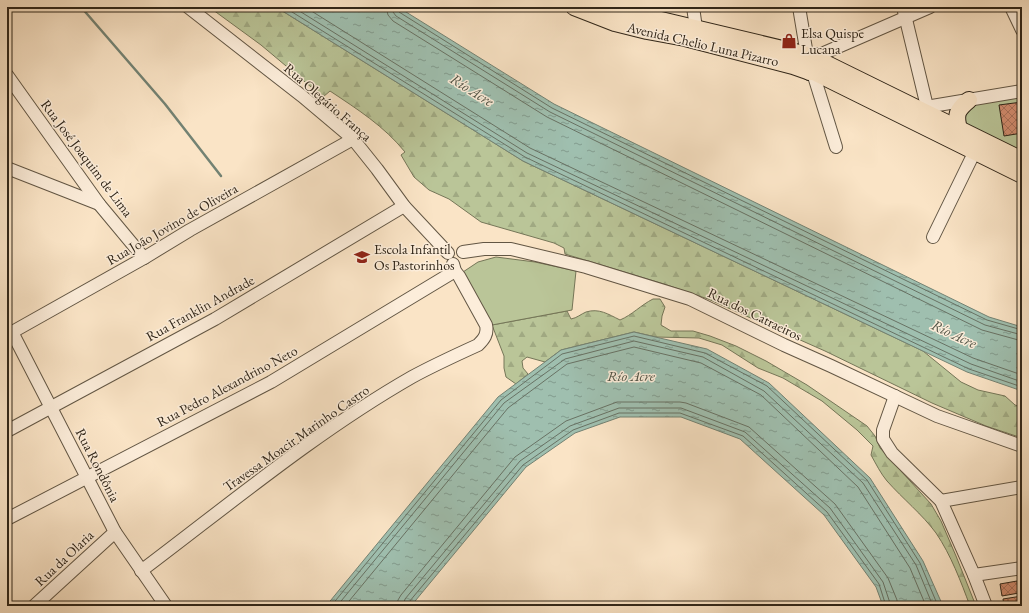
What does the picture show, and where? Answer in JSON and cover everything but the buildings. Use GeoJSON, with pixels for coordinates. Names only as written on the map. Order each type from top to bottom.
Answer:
{"type":"FeatureCollection","features":[{"type":"Feature","properties":{"kind":"main road","name":"Avenida Chelio Luna Pizarro"},"geometry":{"type":"LineString","coordinates":[[574,7],[615,23],[701,42],[793,66],[814,64],[1022,175]]}},
{"type":"Feature","properties":{"kind":"main road","name":"Avenida Chelio Luna Pizarro"},"geometry":{"type":"LineString","coordinates":[[606,7],[696,28],[814,64],[925,110],[959,129],[1022,160]]}},
{"type":"Feature","properties":{"kind":"main road"},"geometry":{"type":"LineString","coordinates":[[959,129],[957,113],[960,107],[969,100]]}},
{"type":"Feature","properties":{"kind":"street","name":"Rua Olegário França"},"geometry":{"type":"LineString","coordinates":[[188,7],[302,96],[352,140],[377,169],[404,206],[448,253]]}},
{"type":"Feature","properties":{"kind":"street"},"geometry":{"type":"LineString","coordinates":[[693,7],[696,28]]}},
{"type":"Feature","properties":{"kind":"street"},"geometry":{"type":"LineString","coordinates":[[799,7],[836,147]]}},
{"type":"Feature","properties":{"kind":"street"},"geometry":{"type":"LineString","coordinates":[[814,64],[904,13],[930,7]]}},
{"type":"Feature","properties":{"kind":"street"},"geometry":{"type":"LineString","coordinates":[[1011,7],[1021,24]]}},
{"type":"Feature","properties":{"kind":"street"},"geometry":{"type":"LineString","coordinates":[[904,13],[925,110],[969,100],[1022,91]]}},
{"type":"Feature","properties":{"kind":"street","name":"Rua José Joaquim de Lima"},"geometry":{"type":"LineString","coordinates":[[7,75],[99,204],[144,258]]}},
{"type":"Feature","properties":{"kind":"street","name":"Rua João Jovino de Oliveira"},"geometry":{"type":"LineString","coordinates":[[10,334],[144,258],[190,230],[352,140]]}},
{"type":"Feature","properties":{"kind":"street"},"geometry":{"type":"LineString","coordinates":[[933,237],[975,151]]}},
{"type":"Feature","properties":{"kind":"street"},"geometry":{"type":"LineString","coordinates":[[7,168],[99,204]]}},
{"type":"Feature","properties":{"kind":"street","name":"Rua Franklin Andrade"},"geometry":{"type":"LineString","coordinates":[[7,431],[215,319],[404,206]]}},
{"type":"Feature","properties":{"kind":"street"},"geometry":{"type":"LineString","coordinates":[[454,248],[459,248],[463,252],[464,258],[454,267],[448,258],[448,253],[454,248]]}},
{"type":"Feature","properties":{"kind":"street","name":"Rua dos Catraeiros"},"geometry":{"type":"LineString","coordinates":[[463,252],[484,249],[511,249],[586,267],[690,299],[784,345],[937,416],[1022,446]]}},
{"type":"Feature","properties":{"kind":"street","name":"Travessa Moacir Marinho Castro"},"geometry":{"type":"LineString","coordinates":[[141,571],[275,469],[323,435],[412,377],[478,345],[484,338],[486,325],[454,267]]}},
{"type":"Feature","properties":{"kind":"street","name":"Rua Pedro Alexandrino Neto"},"geometry":{"type":"LineString","coordinates":[[7,519],[271,382],[454,267]]}},
{"type":"Feature","properties":{"kind":"street","name":"Rua Rondônia"},"geometry":{"type":"LineString","coordinates":[[10,334],[52,408],[114,532],[164,605]]}},
{"type":"Feature","properties":{"kind":"street"},"geometry":{"type":"LineString","coordinates":[[895,396],[883,430],[883,439],[892,453],[941,501],[974,574],[986,606]]}},
{"type":"Feature","properties":{"kind":"street"},"geometry":{"type":"LineString","coordinates":[[941,501],[1022,487]]}},
{"type":"Feature","properties":{"kind":"street","name":"Rua da Olaria"},"geometry":{"type":"LineString","coordinates":[[34,606],[114,532]]}},
{"type":"Feature","properties":{"kind":"street"},"geometry":{"type":"LineString","coordinates":[[974,574],[1022,568]]}},
{"type":"Feature","properties":{"kind":"green space"},"geometry":{"type":"Polygon","coordinates":[[[209,7],[276,7],[523,161],[923,351],[961,382],[978,390],[1005,396],[1015,405],[1022,407],[1022,438],[986,426],[932,403],[825,351],[708,299],[565,254],[564,248],[554,243],[481,222],[449,199],[429,190],[414,177],[401,155],[405,152],[370,118],[330,91],[323,97],[261,45],[209,7]]]}},
{"type":"Feature","properties":{"kind":"green space"},"geometry":{"type":"Polygon","coordinates":[[[1022,95],[1022,156],[965,123],[964,118],[966,112],[975,103],[1022,95]]]}},
{"type":"Feature","properties":{"kind":"green space"},"geometry":{"type":"Polygon","coordinates":[[[496,257],[535,262],[576,271],[572,310],[492,325],[463,272],[478,262],[496,257]]]}},
{"type":"Feature","properties":{"kind":"green space"},"geometry":{"type":"Polygon","coordinates":[[[653,299],[660,299],[665,307],[661,325],[671,331],[693,331],[736,346],[766,361],[807,385],[867,426],[875,436],[880,448],[931,504],[941,521],[976,606],[970,606],[951,559],[936,533],[925,519],[887,481],[881,472],[871,455],[873,446],[857,430],[822,401],[783,378],[758,368],[722,345],[699,338],[656,337],[634,332],[561,350],[545,362],[527,357],[522,361],[523,368],[528,374],[516,384],[506,377],[504,356],[492,325],[567,311],[571,319],[586,312],[595,311],[603,312],[620,320],[653,299]]]}},
{"type":"Feature","properties":{"kind":"water","name":"Río Acre"},"geometry":{"type":"Polygon","coordinates":[[[276,7],[398,7],[554,104],[989,317],[1022,327],[1022,391],[967,372],[523,161],[276,7]]]}},
{"type":"Feature","properties":{"kind":"water","name":"Río Acre"},"geometry":{"type":"Polygon","coordinates":[[[634,332],[707,349],[769,383],[870,478],[923,561],[943,606],[883,606],[876,587],[824,515],[740,439],[681,417],[620,417],[575,433],[526,467],[411,606],[326,606],[498,397],[561,350],[634,332]]]}},
{"type":"Feature","properties":{"kind":"waterway"},"geometry":{"type":"LineString","coordinates":[[81,7],[165,104],[221,176]]}},
{"type":"Feature","properties":{"kind":"place","name":"Elsa Quispe Lucana"},"geometry":{"type":"Point","coordinates":[789,41]}},
{"type":"Feature","properties":{"kind":"place","name":"Escola Infantil Os Pastorinhos"},"geometry":{"type":"Point","coordinates":[362,257]}}]}
